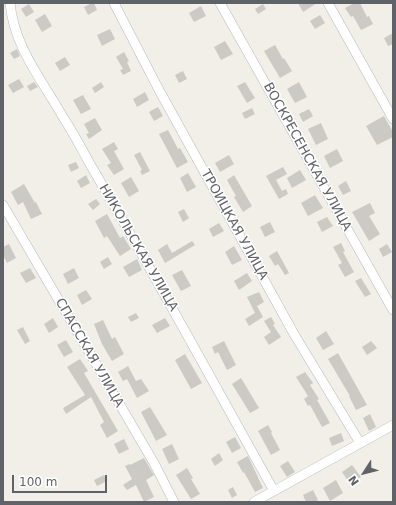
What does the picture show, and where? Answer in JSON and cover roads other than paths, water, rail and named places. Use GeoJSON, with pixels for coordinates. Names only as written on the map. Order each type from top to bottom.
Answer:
{"type":"FeatureCollection","features":[{"type":"Feature","properties":{"kind":"street","name":"НИКОЛЬСКАЯ УЛИЦА"},"geometry":{"type":"LineString","coordinates":[[10,3],[11,14],[21,48],[64,117],[150,267],[274,491]]}},
{"type":"Feature","properties":{"kind":"street","name":"ТРОИЦКАЯ УЛИЦА"},"geometry":{"type":"LineString","coordinates":[[114,3],[159,90],[294,334],[360,443]]}},
{"type":"Feature","properties":{"kind":"street","name":"ВОСКРЕСЕНСКАЯ УЛИЦА"},"geometry":{"type":"LineString","coordinates":[[220,3],[393,310]]}},
{"type":"Feature","properties":{"kind":"street"},"geometry":{"type":"LineString","coordinates":[[328,3],[393,120]]}},
{"type":"Feature","properties":{"kind":"street","name":"СПАССКАЯ УЛИЦА"},"geometry":{"type":"LineString","coordinates":[[3,206],[154,464],[174,502]]}},
{"type":"Feature","properties":{"kind":"street"},"geometry":{"type":"LineString","coordinates":[[254,502],[393,425]]}}]}
